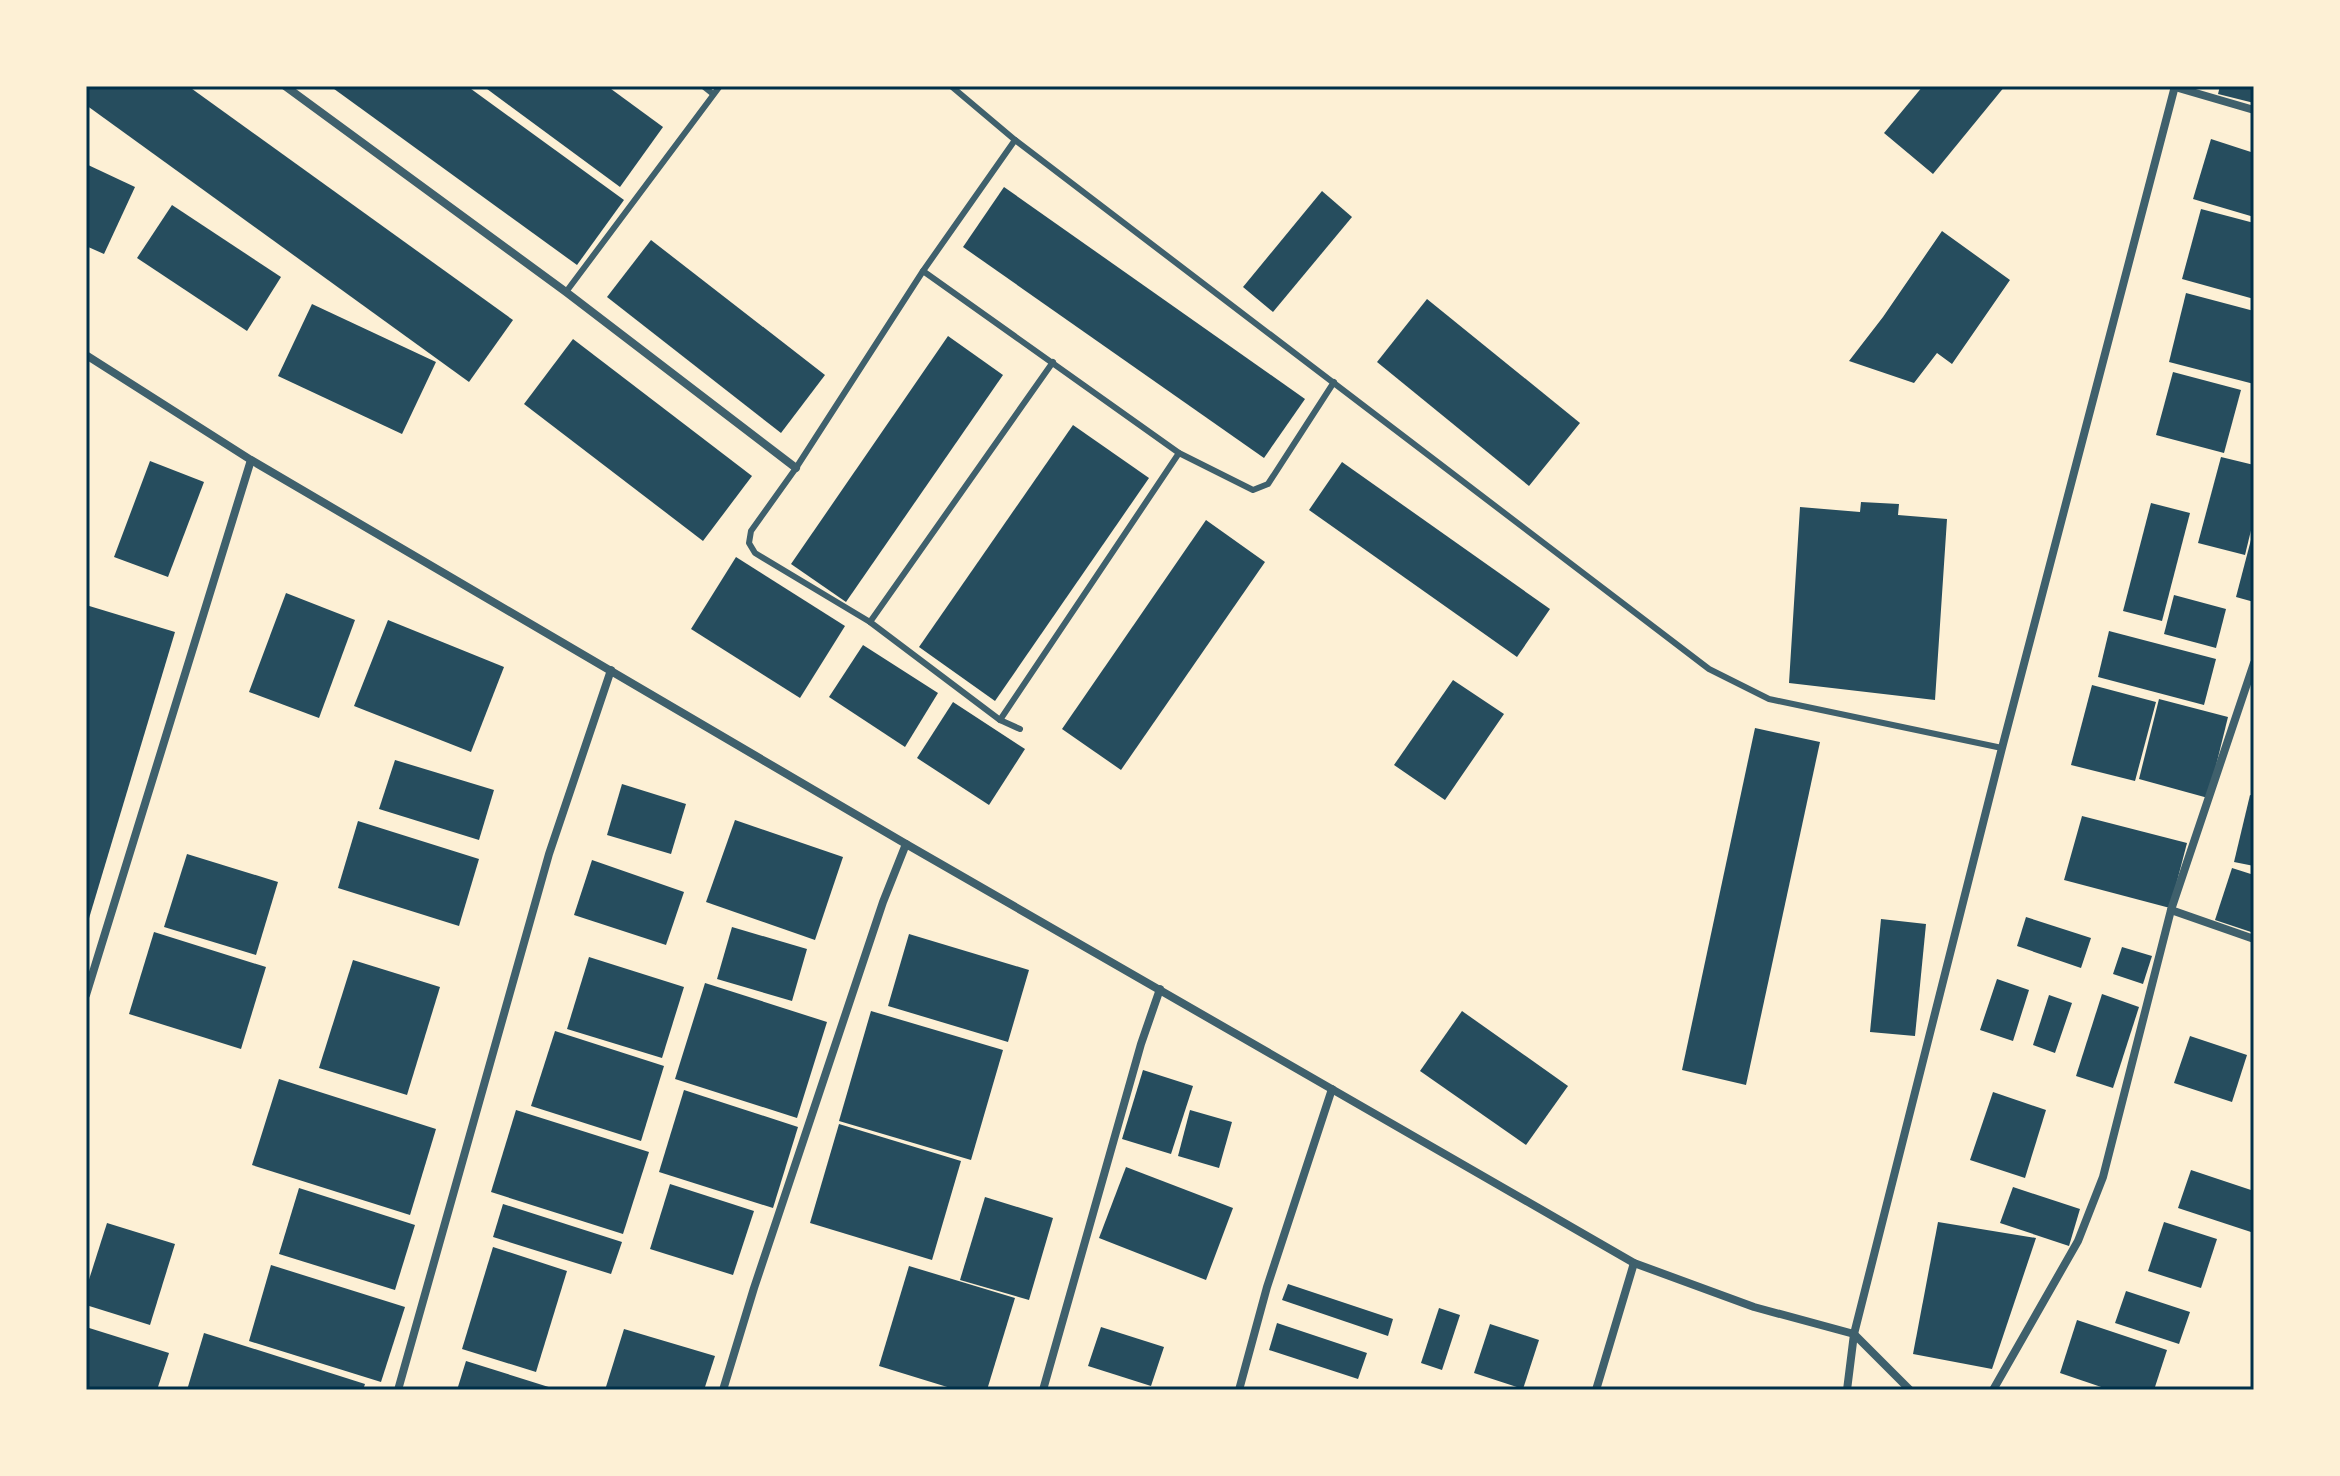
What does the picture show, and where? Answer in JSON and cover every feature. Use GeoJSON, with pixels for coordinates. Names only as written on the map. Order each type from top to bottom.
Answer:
{"type":"FeatureCollection","features":[{"type":"Feature","properties":{"kind":"street"},"geometry":{"type":"LineString","coordinates":[[285,86],[566,292],[796,468]]}},
{"type":"Feature","properties":{"kind":"street"},"geometry":{"type":"LineString","coordinates":[[1847,1390],[1854,1334],[2002,748],[2175,87],[2254,110]]}},
{"type":"Feature","properties":{"kind":"street"},"geometry":{"type":"LineString","coordinates":[[86,355],[251,460],[906,844],[1634,1263],[1754,1307],[1854,1334],[1910,1390]]}},
{"type":"Feature","properties":{"kind":"street"},"geometry":{"type":"LineString","coordinates":[[86,995],[251,460]]}},
{"type":"Feature","properties":{"kind":"street"},"geometry":{"type":"LineString","coordinates":[[1993,1390],[2078,1241],[2103,1177],[2171,910],[2254,663]]}},
{"type":"Feature","properties":{"kind":"street"},"geometry":{"type":"LineString","coordinates":[[398,1390],[549,854],[611,670]]}},
{"type":"Feature","properties":{"kind":"street"},"geometry":{"type":"LineString","coordinates":[[723,1390],[878,917],[906,844]]}},
{"type":"Feature","properties":{"kind":"street"},"geometry":{"type":"LineString","coordinates":[[2171,910],[2254,939]]}},
{"type":"Feature","properties":{"kind":"street"},"geometry":{"type":"LineString","coordinates":[[1043,1390],[1141,1044],[1160,989]]}},
{"type":"Feature","properties":{"kind":"street"},"geometry":{"type":"LineString","coordinates":[[1239,1390],[1267,1287],[1332,1089]]}},
{"type":"Feature","properties":{"kind":"street"},"geometry":{"type":"LineString","coordinates":[[1596,1390],[1634,1263]]}},
{"type":"Feature","properties":{"kind":"lane"},"geometry":{"type":"LineString","coordinates":[[703,86],[713,94]]}},
{"type":"Feature","properties":{"kind":"lane"},"geometry":{"type":"LineString","coordinates":[[566,292],[720,86]]}},
{"type":"Feature","properties":{"kind":"lane"},"geometry":{"type":"LineString","coordinates":[[951,86],[1015,140],[1709,669],[1769,699],[2002,748]]}},
{"type":"Feature","properties":{"kind":"lane"},"geometry":{"type":"LineString","coordinates":[[1015,140],[923,271],[796,468],[751,531],[749,543],[755,553],[870,622],[1000,720],[1020,729]]}},
{"type":"Feature","properties":{"kind":"lane"},"geometry":{"type":"LineString","coordinates":[[923,271],[1179,453],[1253,490],[1268,484],[1334,382]]}},
{"type":"Feature","properties":{"kind":"lane"},"geometry":{"type":"LineString","coordinates":[[870,622],[1053,362]]}},
{"type":"Feature","properties":{"kind":"lane"},"geometry":{"type":"LineString","coordinates":[[1000,720],[1179,453]]}},
{"type":"Feature","properties":{"kind":"building"},"geometry":{"type":"Polygon","coordinates":[[[86,86],[188,86],[513,320],[469,382],[86,105],[86,86]]]}},
{"type":"Feature","properties":{"kind":"building"},"geometry":{"type":"Polygon","coordinates":[[[330,86],[467,86],[624,200],[577,265],[330,86]]]}},
{"type":"Feature","properties":{"kind":"building"},"geometry":{"type":"Polygon","coordinates":[[[483,86],[607,86],[663,127],[620,187],[483,86]]]}},
{"type":"Feature","properties":{"kind":"building"},"geometry":{"type":"Polygon","coordinates":[[[1923,86],[2005,86],[1933,174],[1884,133],[1923,86]]]}},
{"type":"Feature","properties":{"kind":"building"},"geometry":{"type":"Polygon","coordinates":[[[2220,86],[2254,86],[2254,103],[2218,94],[2220,86]]]}},
{"type":"Feature","properties":{"kind":"building"},"geometry":{"type":"Polygon","coordinates":[[[2211,139],[2254,153],[2254,217],[2193,199],[2211,139]]]}},
{"type":"Feature","properties":{"kind":"building"},"geometry":{"type":"Polygon","coordinates":[[[86,164],[135,187],[104,254],[86,246],[86,164]]]}},
{"type":"Feature","properties":{"kind":"building"},"geometry":{"type":"Polygon","coordinates":[[[1004,187],[1305,399],[1264,458],[963,247],[1004,187]]]}},
{"type":"Feature","properties":{"kind":"building"},"geometry":{"type":"Polygon","coordinates":[[[1322,191],[1352,217],[1273,312],[1243,287],[1322,191]]]}},
{"type":"Feature","properties":{"kind":"building"},"geometry":{"type":"Polygon","coordinates":[[[172,205],[281,277],[247,331],[137,258],[172,205]]]}},
{"type":"Feature","properties":{"kind":"building"},"geometry":{"type":"Polygon","coordinates":[[[2201,209],[2254,223],[2254,299],[2182,279],[2201,209]]]}},
{"type":"Feature","properties":{"kind":"building"},"geometry":{"type":"Polygon","coordinates":[[[1942,231],[2010,280],[1952,364],[1937,353],[1914,383],[1849,361],[1883,317],[1942,231]]]}},
{"type":"Feature","properties":{"kind":"building"},"geometry":{"type":"Polygon","coordinates":[[[651,240],[825,375],[781,433],[607,297],[651,240]]]}},
{"type":"Feature","properties":{"kind":"building"},"geometry":{"type":"Polygon","coordinates":[[[2186,293],[2254,311],[2254,384],[2169,362],[2186,293]]]}},
{"type":"Feature","properties":{"kind":"building"},"geometry":{"type":"Polygon","coordinates":[[[1427,299],[1580,423],[1529,486],[1377,362],[1427,299]]]}},
{"type":"Feature","properties":{"kind":"building"},"geometry":{"type":"Polygon","coordinates":[[[312,304],[436,362],[402,434],[278,376],[312,304]]]}},
{"type":"Feature","properties":{"kind":"building"},"geometry":{"type":"Polygon","coordinates":[[[948,336],[1003,375],[846,602],[791,564],[948,336]]]}},
{"type":"Feature","properties":{"kind":"building"},"geometry":{"type":"Polygon","coordinates":[[[573,339],[752,476],[703,541],[524,404],[573,339]]]}},
{"type":"Feature","properties":{"kind":"building"},"geometry":{"type":"Polygon","coordinates":[[[2173,372],[2241,390],[2224,453],[2156,435],[2173,372]]]}},
{"type":"Feature","properties":{"kind":"building"},"geometry":{"type":"Polygon","coordinates":[[[1073,425],[1149,478],[995,701],[919,647],[1073,425]]]}},
{"type":"Feature","properties":{"kind":"building"},"geometry":{"type":"Polygon","coordinates":[[[2221,457],[2254,465],[2254,518],[2245,555],[2198,543],[2221,457]]]}},
{"type":"Feature","properties":{"kind":"building"},"geometry":{"type":"Polygon","coordinates":[[[150,461],[204,482],[168,577],[114,557],[150,461]]]}},
{"type":"Feature","properties":{"kind":"building"},"geometry":{"type":"Polygon","coordinates":[[[1342,462],[1550,609],[1517,657],[1309,510],[1342,462]]]}},
{"type":"Feature","properties":{"kind":"building"},"geometry":{"type":"Polygon","coordinates":[[[1861,502],[1899,504],[1898,515],[1947,519],[1935,700],[1789,683],[1800,507],[1860,512],[1861,502]]]}},
{"type":"Feature","properties":{"kind":"building"},"geometry":{"type":"Polygon","coordinates":[[[2151,503],[2190,513],[2162,621],[2123,611],[2151,503]]]}},
{"type":"Feature","properties":{"kind":"building"},"geometry":{"type":"Polygon","coordinates":[[[1206,520],[1265,562],[1121,770],[1062,729],[1206,520]]]}},
{"type":"Feature","properties":{"kind":"building"},"geometry":{"type":"Polygon","coordinates":[[[2254,533],[2254,602],[2236,597],[2254,533]]]}},
{"type":"Feature","properties":{"kind":"building"},"geometry":{"type":"Polygon","coordinates":[[[736,557],[845,626],[800,698],[691,629],[736,557]]]}},
{"type":"Feature","properties":{"kind":"building"},"geometry":{"type":"Polygon","coordinates":[[[286,593],[355,620],[319,718],[249,692],[286,593]]]}},
{"type":"Feature","properties":{"kind":"building"},"geometry":{"type":"Polygon","coordinates":[[[2174,595],[2226,609],[2216,648],[2164,634],[2174,595]]]}},
{"type":"Feature","properties":{"kind":"building"},"geometry":{"type":"Polygon","coordinates":[[[86,605],[175,632],[87,925],[86,924],[86,605]]]}},
{"type":"Feature","properties":{"kind":"building"},"geometry":{"type":"Polygon","coordinates":[[[388,620],[504,667],[471,752],[354,706],[388,620]]]}},
{"type":"Feature","properties":{"kind":"building"},"geometry":{"type":"Polygon","coordinates":[[[2109,631],[2216,659],[2204,705],[2098,677],[2109,631]]]}},
{"type":"Feature","properties":{"kind":"building"},"geometry":{"type":"Polygon","coordinates":[[[863,645],[938,693],[905,747],[829,697],[863,645]]]}},
{"type":"Feature","properties":{"kind":"building"},"geometry":{"type":"Polygon","coordinates":[[[1453,680],[1504,714],[1445,800],[1394,765],[1453,680]]]}},
{"type":"Feature","properties":{"kind":"building"},"geometry":{"type":"Polygon","coordinates":[[[2092,685],[2156,702],[2135,781],[2071,765],[2092,685]]]}},
{"type":"Feature","properties":{"kind":"building"},"geometry":{"type":"Polygon","coordinates":[[[2159,699],[2228,717],[2208,798],[2139,779],[2159,699]]]}},
{"type":"Feature","properties":{"kind":"building"},"geometry":{"type":"Polygon","coordinates":[[[953,702],[1025,749],[989,805],[917,758],[953,702]]]}},
{"type":"Feature","properties":{"kind":"building"},"geometry":{"type":"Polygon","coordinates":[[[1755,728],[1820,742],[1746,1085],[1682,1070],[1755,728]]]}},
{"type":"Feature","properties":{"kind":"building"},"geometry":{"type":"Polygon","coordinates":[[[395,760],[494,790],[479,840],[379,809],[395,760]]]}},
{"type":"Feature","properties":{"kind":"building"},"geometry":{"type":"Polygon","coordinates":[[[622,784],[686,804],[671,854],[607,835],[622,784]]]}},
{"type":"Feature","properties":{"kind":"building"},"geometry":{"type":"Polygon","coordinates":[[[2250,795],[2254,796],[2254,866],[2234,862],[2250,795]]]}},
{"type":"Feature","properties":{"kind":"building"},"geometry":{"type":"Polygon","coordinates":[[[2082,816],[2187,843],[2170,908],[2064,880],[2082,816]]]}},
{"type":"Feature","properties":{"kind":"building"},"geometry":{"type":"Polygon","coordinates":[[[735,820],[843,857],[815,940],[706,902],[735,820]]]}},
{"type":"Feature","properties":{"kind":"building"},"geometry":{"type":"Polygon","coordinates":[[[358,821],[479,859],[459,926],[338,888],[358,821]]]}},
{"type":"Feature","properties":{"kind":"building"},"geometry":{"type":"Polygon","coordinates":[[[187,854],[278,882],[256,955],[164,927],[187,854]]]}},
{"type":"Feature","properties":{"kind":"building"},"geometry":{"type":"Polygon","coordinates":[[[592,860],[684,892],[666,945],[574,915],[592,860]]]}},
{"type":"Feature","properties":{"kind":"building"},"geometry":{"type":"Polygon","coordinates":[[[2232,868],[2254,875],[2254,933],[2215,920],[2232,868]]]}},
{"type":"Feature","properties":{"kind":"building"},"geometry":{"type":"Polygon","coordinates":[[[2026,917],[2091,938],[2081,968],[2017,946],[2026,917]]]}},
{"type":"Feature","properties":{"kind":"building"},"geometry":{"type":"Polygon","coordinates":[[[1881,919],[1926,924],[1915,1036],[1870,1032],[1881,919]]]}},
{"type":"Feature","properties":{"kind":"building"},"geometry":{"type":"Polygon","coordinates":[[[732,927],[807,949],[792,1001],[717,979],[732,927]]]}},
{"type":"Feature","properties":{"kind":"building"},"geometry":{"type":"Polygon","coordinates":[[[154,932],[266,967],[241,1049],[129,1014],[154,932]]]}},
{"type":"Feature","properties":{"kind":"building"},"geometry":{"type":"Polygon","coordinates":[[[909,934],[1029,970],[1008,1042],[888,1006],[909,934]]]}},
{"type":"Feature","properties":{"kind":"building"},"geometry":{"type":"Polygon","coordinates":[[[2122,947],[2152,956],[2143,984],[2113,974],[2122,947]]]}},
{"type":"Feature","properties":{"kind":"building"},"geometry":{"type":"Polygon","coordinates":[[[589,957],[684,987],[662,1058],[567,1029],[589,957]]]}},
{"type":"Feature","properties":{"kind":"building"},"geometry":{"type":"Polygon","coordinates":[[[353,960],[440,987],[407,1095],[319,1068],[353,960]]]}},
{"type":"Feature","properties":{"kind":"building"},"geometry":{"type":"Polygon","coordinates":[[[1997,979],[2029,990],[2013,1041],[1980,1030],[1997,979]]]}},
{"type":"Feature","properties":{"kind":"building"},"geometry":{"type":"Polygon","coordinates":[[[705,983],[827,1022],[797,1118],[675,1079],[705,983]]]}},
{"type":"Feature","properties":{"kind":"building"},"geometry":{"type":"Polygon","coordinates":[[[2102,994],[2139,1007],[2113,1088],[2076,1076],[2102,994]]]}},
{"type":"Feature","properties":{"kind":"building"},"geometry":{"type":"Polygon","coordinates":[[[2049,995],[2072,1003],[2055,1053],[2033,1045],[2049,995]]]}},
{"type":"Feature","properties":{"kind":"building"},"geometry":{"type":"Polygon","coordinates":[[[871,1011],[1003,1050],[971,1160],[839,1121],[871,1011]]]}},
{"type":"Feature","properties":{"kind":"building"},"geometry":{"type":"Polygon","coordinates":[[[1462,1011],[1568,1086],[1526,1145],[1420,1071],[1462,1011]]]}},
{"type":"Feature","properties":{"kind":"building"},"geometry":{"type":"Polygon","coordinates":[[[555,1031],[664,1066],[641,1141],[531,1106],[555,1031]]]}},
{"type":"Feature","properties":{"kind":"building"},"geometry":{"type":"Polygon","coordinates":[[[2190,1036],[2247,1055],[2232,1102],[2174,1083],[2190,1036]]]}},
{"type":"Feature","properties":{"kind":"building"},"geometry":{"type":"Polygon","coordinates":[[[1143,1070],[1193,1086],[1171,1154],[1122,1139],[1143,1070]]]}},
{"type":"Feature","properties":{"kind":"building"},"geometry":{"type":"Polygon","coordinates":[[[279,1079],[436,1129],[410,1215],[252,1165],[279,1079]]]}},
{"type":"Feature","properties":{"kind":"building"},"geometry":{"type":"Polygon","coordinates":[[[684,1090],[798,1127],[773,1208],[659,1172],[684,1090]]]}},
{"type":"Feature","properties":{"kind":"building"},"geometry":{"type":"Polygon","coordinates":[[[1993,1092],[2046,1110],[2025,1178],[1970,1160],[1993,1092]]]}},
{"type":"Feature","properties":{"kind":"building"},"geometry":{"type":"Polygon","coordinates":[[[516,1110],[649,1152],[623,1234],[491,1192],[516,1110]]]}},
{"type":"Feature","properties":{"kind":"building"},"geometry":{"type":"Polygon","coordinates":[[[1190,1110],[1232,1122],[1219,1168],[1178,1156],[1190,1110]]]}},
{"type":"Feature","properties":{"kind":"building"},"geometry":{"type":"Polygon","coordinates":[[[839,1124],[961,1161],[932,1260],[810,1223],[839,1124]]]}},
{"type":"Feature","properties":{"kind":"building"},"geometry":{"type":"Polygon","coordinates":[[[1126,1167],[1233,1208],[1206,1280],[1099,1238],[1126,1167]]]}},
{"type":"Feature","properties":{"kind":"building"},"geometry":{"type":"Polygon","coordinates":[[[2191,1170],[2254,1191],[2254,1233],[2178,1208],[2191,1170]]]}},
{"type":"Feature","properties":{"kind":"building"},"geometry":{"type":"Polygon","coordinates":[[[670,1184],[754,1211],[733,1275],[650,1249],[670,1184]]]}},
{"type":"Feature","properties":{"kind":"building"},"geometry":{"type":"Polygon","coordinates":[[[2013,1187],[2080,1209],[2069,1246],[2000,1223],[2013,1187]]]}},
{"type":"Feature","properties":{"kind":"building"},"geometry":{"type":"Polygon","coordinates":[[[299,1188],[415,1225],[395,1290],[279,1254],[299,1188]]]}},
{"type":"Feature","properties":{"kind":"building"},"geometry":{"type":"Polygon","coordinates":[[[985,1197],[1053,1218],[1029,1300],[960,1280],[985,1197]]]}},
{"type":"Feature","properties":{"kind":"building"},"geometry":{"type":"Polygon","coordinates":[[[503,1204],[622,1242],[611,1274],[493,1237],[503,1204]]]}},
{"type":"Feature","properties":{"kind":"building"},"geometry":{"type":"Polygon","coordinates":[[[1938,1222],[2036,1238],[1992,1369],[1913,1354],[1938,1222]]]}},
{"type":"Feature","properties":{"kind":"building"},"geometry":{"type":"Polygon","coordinates":[[[2164,1222],[2217,1239],[2201,1288],[2148,1271],[2164,1222]]]}},
{"type":"Feature","properties":{"kind":"building"},"geometry":{"type":"Polygon","coordinates":[[[107,1223],[175,1244],[150,1325],[86,1305],[86,1289],[107,1223]]]}},
{"type":"Feature","properties":{"kind":"building"},"geometry":{"type":"Polygon","coordinates":[[[493,1247],[567,1271],[536,1372],[462,1349],[493,1247]]]}},
{"type":"Feature","properties":{"kind":"building"},"geometry":{"type":"Polygon","coordinates":[[[271,1265],[405,1307],[381,1382],[249,1341],[271,1265]]]}},
{"type":"Feature","properties":{"kind":"building"},"geometry":{"type":"Polygon","coordinates":[[[909,1266],[1015,1298],[987,1390],[957,1390],[879,1366],[909,1266]]]}},
{"type":"Feature","properties":{"kind":"building"},"geometry":{"type":"Polygon","coordinates":[[[1288,1284],[1393,1319],[1388,1336],[1282,1300],[1288,1284]]]}},
{"type":"Feature","properties":{"kind":"building"},"geometry":{"type":"Polygon","coordinates":[[[2126,1291],[2190,1312],[2179,1344],[2115,1323],[2126,1291]]]}},
{"type":"Feature","properties":{"kind":"building"},"geometry":{"type":"Polygon","coordinates":[[[1439,1308],[1460,1315],[1442,1370],[1421,1363],[1439,1308]]]}},
{"type":"Feature","properties":{"kind":"building"},"geometry":{"type":"Polygon","coordinates":[[[2077,1320],[2167,1350],[2154,1390],[2110,1390],[2060,1373],[2077,1320]]]}},
{"type":"Feature","properties":{"kind":"building"},"geometry":{"type":"Polygon","coordinates":[[[1277,1323],[1367,1353],[1358,1379],[1269,1350],[1277,1323]]]}},
{"type":"Feature","properties":{"kind":"building"},"geometry":{"type":"Polygon","coordinates":[[[1490,1324],[1539,1340],[1523,1389],[1474,1373],[1490,1324]]]}},
{"type":"Feature","properties":{"kind":"building"},"geometry":{"type":"Polygon","coordinates":[[[86,1327],[169,1353],[157,1390],[86,1390],[86,1327]]]}},
{"type":"Feature","properties":{"kind":"building"},"geometry":{"type":"Polygon","coordinates":[[[1101,1327],[1164,1347],[1151,1386],[1088,1366],[1101,1327]]]}},
{"type":"Feature","properties":{"kind":"building"},"geometry":{"type":"Polygon","coordinates":[[[624,1329],[715,1356],[704,1390],[605,1390],[624,1329]]]}},
{"type":"Feature","properties":{"kind":"building"},"geometry":{"type":"Polygon","coordinates":[[[204,1333],[365,1384],[363,1390],[187,1390],[204,1333]]]}},
{"type":"Feature","properties":{"kind":"building"},"geometry":{"type":"Polygon","coordinates":[[[466,1361],[555,1389],[555,1390],[457,1390],[466,1361]]]}}]}
